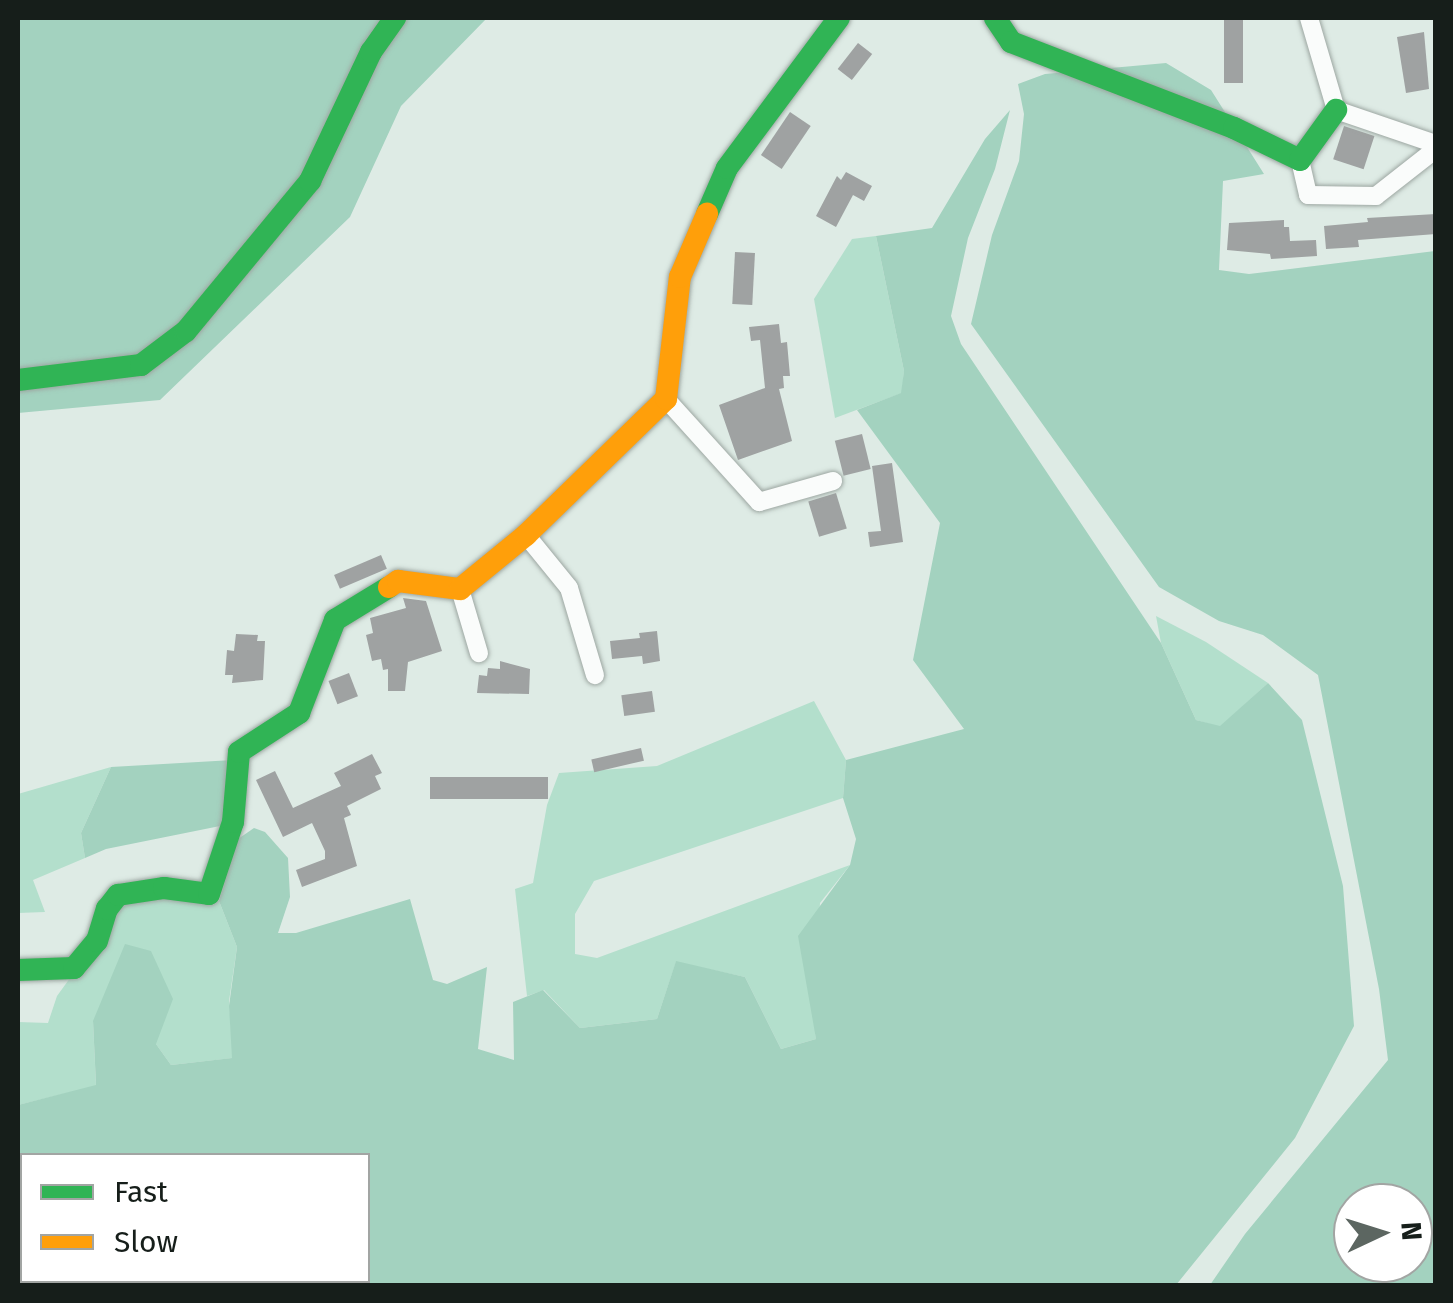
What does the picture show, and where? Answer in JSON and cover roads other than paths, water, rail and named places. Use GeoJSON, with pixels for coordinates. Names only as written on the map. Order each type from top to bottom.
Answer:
{"type":"FeatureCollection","features":[{"type":"Feature","properties":{"kind":"street"},"geometry":{"type":"LineString","coordinates":[[18,380],[141,365],[186,330],[310,181],[371,52],[395,18]]}},
{"type":"Feature","properties":{"kind":"street"},"geometry":{"type":"LineString","coordinates":[[18,970],[74,968],[96,941],[107,909],[118,895],[164,888],[210,894],[233,822],[239,752],[300,713],[335,620],[398,581],[460,589],[526,534],[666,399],[680,278],[727,168],[838,18]]}},
{"type":"Feature","properties":{"kind":"street"},"geometry":{"type":"LineString","coordinates":[[995,18],[1011,42],[1234,128],[1300,160]]}},
{"type":"Feature","properties":{"kind":"street"},"geometry":{"type":"LineString","coordinates":[[1309,18],[1336,110]]}},
{"type":"Feature","properties":{"kind":"street"},"geometry":{"type":"LineString","coordinates":[[1336,110],[1300,160],[1308,195],[1376,196],[1436,146]]}},
{"type":"Feature","properties":{"kind":"street"},"geometry":{"type":"LineString","coordinates":[[1336,110],[1436,146]]}},
{"type":"Feature","properties":{"kind":"street"},"geometry":{"type":"LineString","coordinates":[[666,399],[760,502],[833,481]]}},
{"type":"Feature","properties":{"kind":"street"},"geometry":{"type":"LineString","coordinates":[[526,534],[569,588],[595,675]]}},
{"type":"Feature","properties":{"kind":"street"},"geometry":{"type":"LineString","coordinates":[[460,589],[479,653]]}}]}
